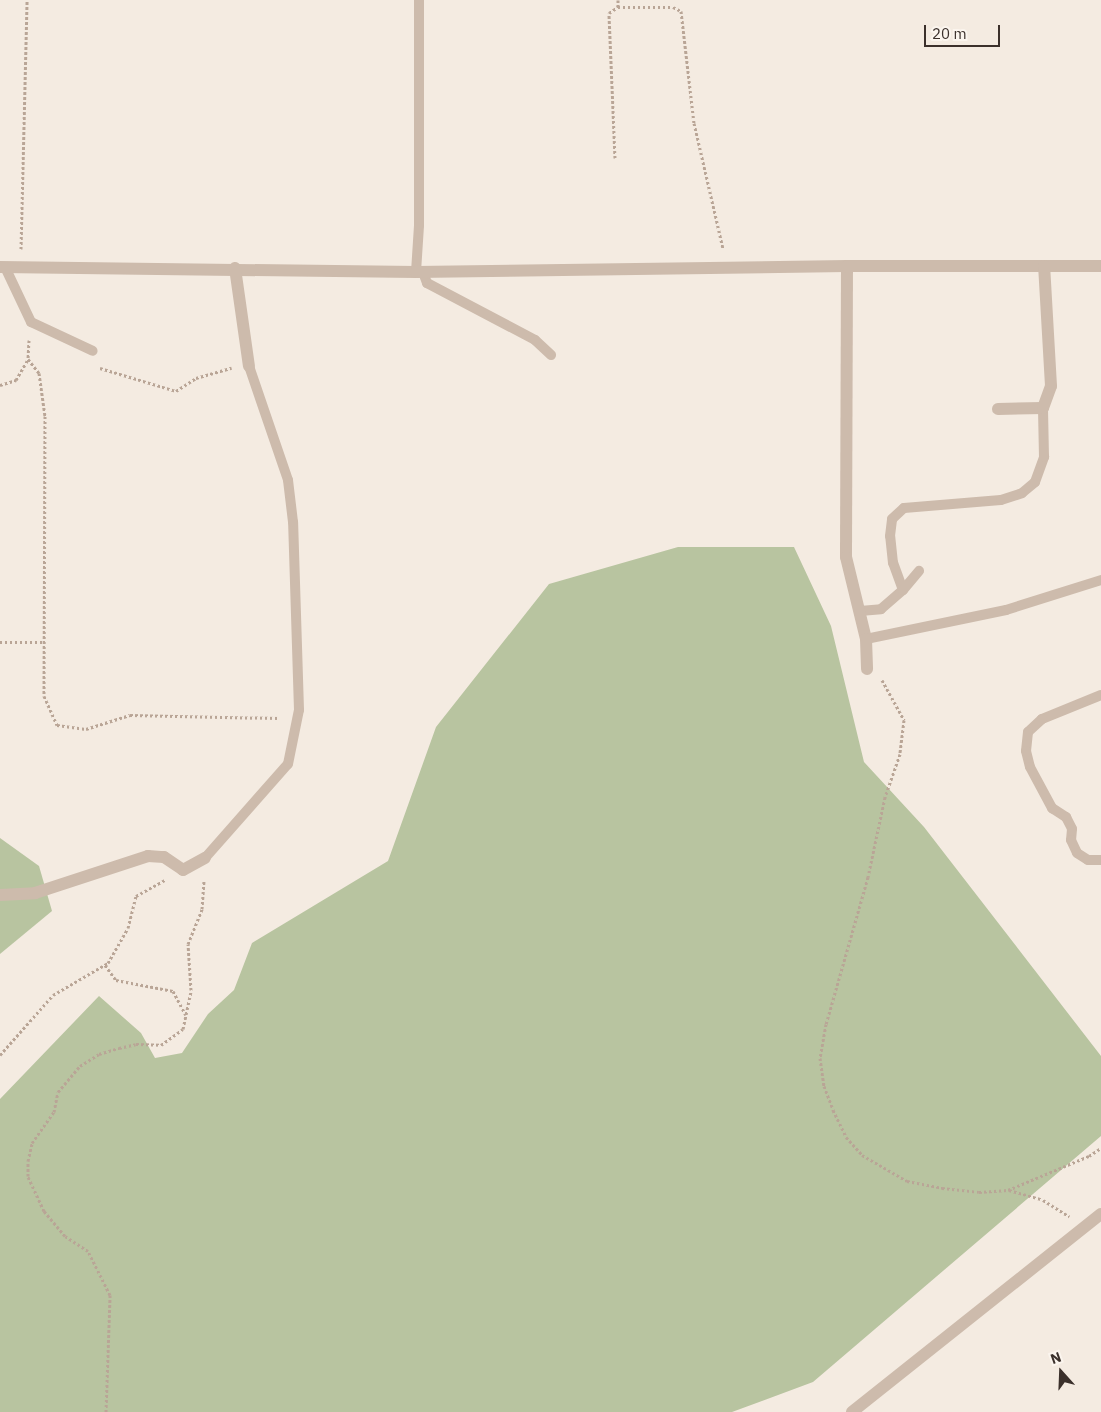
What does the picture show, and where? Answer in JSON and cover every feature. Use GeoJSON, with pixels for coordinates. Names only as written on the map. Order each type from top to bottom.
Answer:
{"type":"FeatureCollection","features":[{"type":"Feature","properties":{"kind":"street"},"geometry":{"type":"LineString","coordinates":[[848,266],[846,557],[866,639],[867,669]]}},
{"type":"Feature","properties":{"kind":"street"},"geometry":{"type":"LineString","coordinates":[[998,409],[1043,408],[1051,386],[1044,266]]}},
{"type":"Feature","properties":{"kind":"street"},"geometry":{"type":"LineString","coordinates":[[2,267],[235,268],[419,272],[726,267],[1101,266]]}},
{"type":"Feature","properties":{"kind":"street"},"geometry":{"type":"LineString","coordinates":[[235,268],[248,366]]}},
{"type":"Feature","properties":{"kind":"street"},"geometry":{"type":"LineString","coordinates":[[0,895],[35,893],[148,856],[164,857],[183,870],[205,858]]}},
{"type":"Feature","properties":{"kind":"street"},"geometry":{"type":"LineString","coordinates":[[852,1412],[1101,1214]]}},
{"type":"Feature","properties":{"kind":"lane"},"geometry":{"type":"LineString","coordinates":[[419,0],[419,272],[427,283],[535,340],[551,355]]}},
{"type":"Feature","properties":{"kind":"lane"},"geometry":{"type":"LineString","coordinates":[[2,267],[31,322],[93,351]]}},
{"type":"Feature","properties":{"kind":"lane"},"geometry":{"type":"LineString","coordinates":[[205,858],[227,836],[288,764],[298,718],[293,522],[288,480],[248,366]]}},
{"type":"Feature","properties":{"kind":"lane"},"geometry":{"type":"LineString","coordinates":[[903,590],[893,563],[890,536],[892,518],[904,508],[1001,500],[1022,493],[1035,482],[1044,458],[1043,408]]}},
{"type":"Feature","properties":{"kind":"lane"},"geometry":{"type":"LineString","coordinates":[[860,611],[881,609],[903,590],[918,571]]}},
{"type":"Feature","properties":{"kind":"lane"},"geometry":{"type":"LineString","coordinates":[[866,639],[1006,610],[1101,580]]}},
{"type":"Feature","properties":{"kind":"lane"},"geometry":{"type":"LineString","coordinates":[[1101,695],[1042,719],[1028,732],[1026,751],[1030,767],[1052,808],[1066,817],[1072,829],[1071,840],[1076,853],[1088,860],[1101,860]]}},
{"type":"Feature","properties":{"kind":"path"},"geometry":{"type":"LineString","coordinates":[[19,268],[23,228],[27,0]]}},
{"type":"Feature","properties":{"kind":"path"},"geometry":{"type":"LineString","coordinates":[[618,0],[618,7]]}},
{"type":"Feature","properties":{"kind":"path"},"geometry":{"type":"LineString","coordinates":[[615,158],[609,14],[618,7],[673,7],[681,11],[694,123],[726,267]]}},
{"type":"Feature","properties":{"kind":"path"},"geometry":{"type":"LineString","coordinates":[[0,385],[16,380],[28,359],[31,322]]}},
{"type":"Feature","properties":{"kind":"path"},"geometry":{"type":"LineString","coordinates":[[93,351],[100,370],[176,391],[196,378],[248,366]]}},
{"type":"Feature","properties":{"kind":"path"},"geometry":{"type":"LineString","coordinates":[[28,359],[39,373],[45,416],[44,696],[57,725],[86,729],[130,715],[230,715],[298,718]]}},
{"type":"Feature","properties":{"kind":"path"},"geometry":{"type":"LineString","coordinates":[[0,642],[44,642]]}},
{"type":"Feature","properties":{"kind":"path"},"geometry":{"type":"LineString","coordinates":[[867,669],[887,684],[904,720],[900,754],[884,797],[868,877],[826,1024],[820,1058],[824,1086],[846,1137],[879,1167],[908,1182],[979,1192],[1008,1190],[1089,1156],[1101,1148]]}},
{"type":"Feature","properties":{"kind":"path"},"geometry":{"type":"LineString","coordinates":[[106,1412],[110,1295],[88,1251],[65,1236],[44,1211],[28,1176],[28,1160],[32,1143],[54,1112],[58,1092],[80,1066],[99,1054],[118,1048],[136,1044],[161,1045],[183,1029],[190,990],[188,944],[202,909],[205,858]]}},
{"type":"Feature","properties":{"kind":"path"},"geometry":{"type":"LineString","coordinates":[[0,1055],[54,995],[105,965],[128,928],[136,896],[183,870]]}},
{"type":"Feature","properties":{"kind":"path"},"geometry":{"type":"LineString","coordinates":[[105,965],[116,980],[173,991],[186,1015]]}},
{"type":"Feature","properties":{"kind":"path"},"geometry":{"type":"LineString","coordinates":[[1008,1190],[1061,1208],[1082,1230]]}},
{"type":"Feature","properties":{"kind":"green space"},"geometry":{"type":"Polygon","coordinates":[[[678,547],[794,547],[831,626],[864,762],[924,827],[1101,1056],[1101,1136],[813,1382],[732,1412],[0,1412],[0,1099],[99,996],[141,1033],[155,1058],[182,1053],[208,1014],[234,990],[252,943],[388,861],[436,727],[549,584],[678,547]]]}},
{"type":"Feature","properties":{"kind":"green space"},"geometry":{"type":"Polygon","coordinates":[[[0,838],[39,866],[52,911],[0,954],[0,838]]]}}]}
